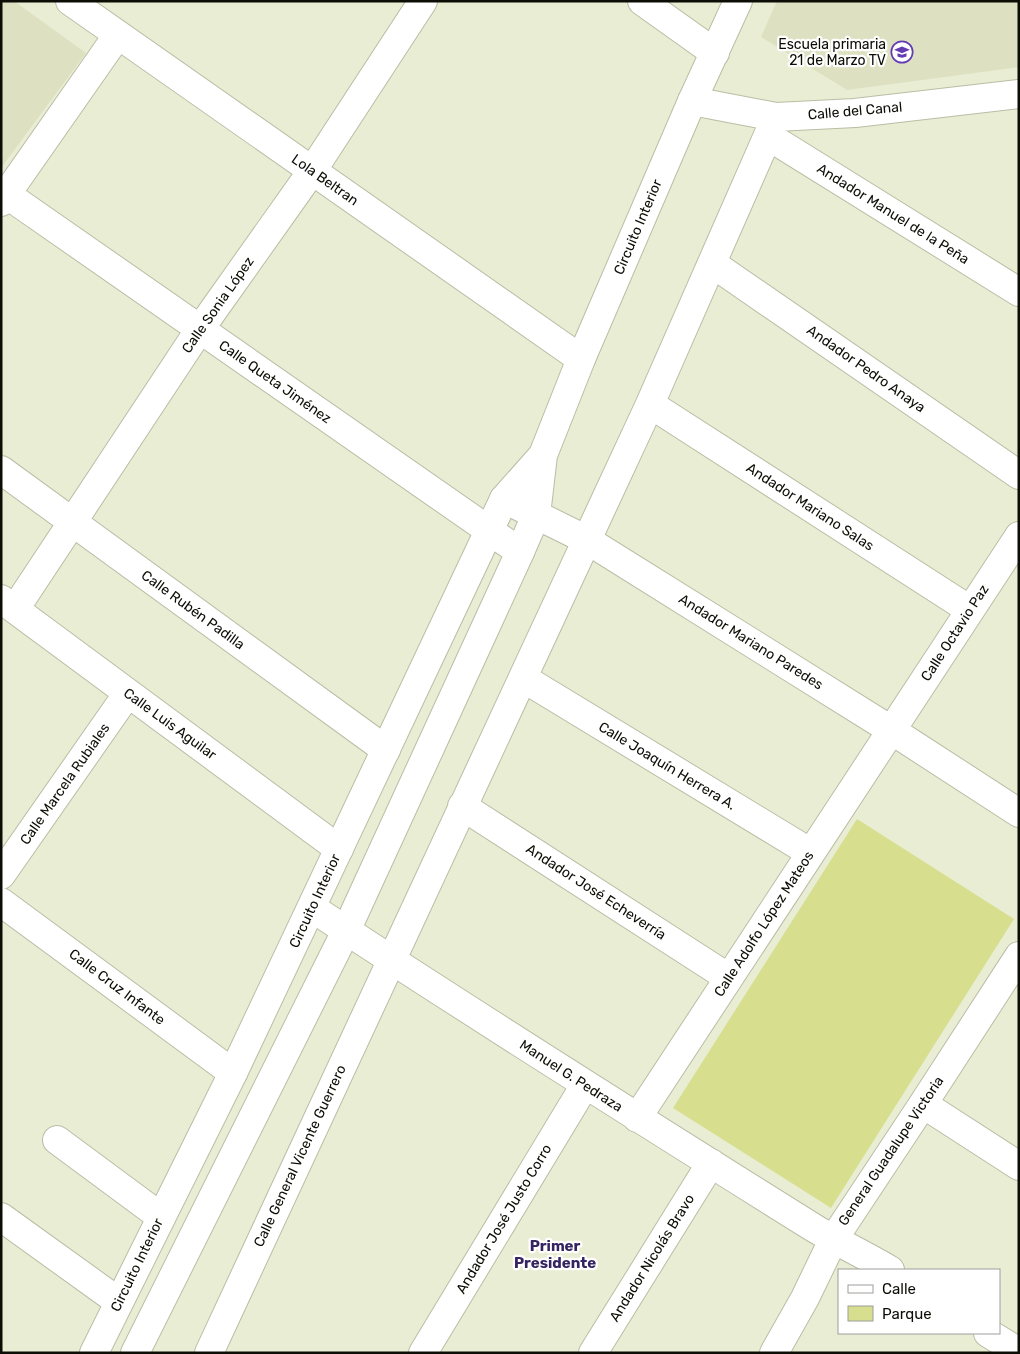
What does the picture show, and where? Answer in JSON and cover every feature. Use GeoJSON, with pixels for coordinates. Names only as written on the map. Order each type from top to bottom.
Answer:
{"type":"FeatureCollection","features":[{"type":"Feature","properties":{"kind":"street","name":"Lola Beltran"},"geometry":{"type":"LineString","coordinates":[[70,1],[117,36],[581,360]]}},
{"type":"Feature","properties":{"kind":"street","name":"Calle Sonia López"},"geometry":{"type":"LineString","coordinates":[[8,604],[72,522],[200,329],[312,171],[423,1]]}},
{"type":"Feature","properties":{"kind":"street"},"geometry":{"type":"LineString","coordinates":[[642,1],[715,53]]}},
{"type":"Feature","properties":{"kind":"street","name":"Circuito Interior"},"geometry":{"type":"LineString","coordinates":[[135,1353],[346,930],[520,552],[536,515],[543,455],[581,360],[692,101],[738,1]]}},
{"type":"Feature","properties":{"kind":"street"},"geometry":{"type":"LineString","coordinates":[[4,198],[117,36]]}},
{"type":"Feature","properties":{"kind":"street","name":"Calle del Canal"},"geometry":{"type":"LineString","coordinates":[[692,101],[772,127],[855,113],[1019,94]]}},
{"type":"Feature","properties":{"kind":"street","name":"Calle General Vicente Guerrero"},"geometry":{"type":"LineString","coordinates":[[209,1353],[650,404],[772,127]]}},
{"type":"Feature","properties":{"kind":"street","name":"Andador Manuel de la Peña"},"geometry":{"type":"LineString","coordinates":[[772,127],[1019,292]]}},
{"type":"Feature","properties":{"kind":"street","name":"Calle Queta Jiménez"},"geometry":{"type":"LineString","coordinates":[[4,198],[200,329],[520,552]]}},
{"type":"Feature","properties":{"kind":"street","name":"Andador Pedro Anaya"},"geometry":{"type":"LineString","coordinates":[[712,264],[1019,474]]}},
{"type":"Feature","properties":{"kind":"street","name":"Andador Mariano Salas"},"geometry":{"type":"LineString","coordinates":[[650,404],[970,610]]}},
{"type":"Feature","properties":{"kind":"street","name":"Circuito Interior"},"geometry":{"type":"LineString","coordinates":[[94,1353],[233,1073],[312,908],[488,530],[504,499],[543,455]]}},
{"type":"Feature","properties":{"kind":"street","name":"Calle Rubén Padilla"},"geometry":{"type":"LineString","coordinates":[[1,470],[386,750]]}},
{"type":"Feature","properties":{"kind":"street","name":"Andador Mariano Paredes"},"geometry":{"type":"LineString","coordinates":[[504,499],[587,540],[891,730],[1019,814]]}},
{"type":"Feature","properties":{"kind":"street","name":"Calle Octavio Paz"},"geometry":{"type":"LineString","coordinates":[[891,730],[1019,536]]}},
{"type":"Feature","properties":{"kind":"street","name":"Calle Luis Aguilar"},"geometry":{"type":"LineString","coordinates":[[8,604],[339,849]]}},
{"type":"Feature","properties":{"kind":"street","name":"Calle Joaquín Herrera A."},"geometry":{"type":"LineString","coordinates":[[523,678],[811,853]]}},
{"type":"Feature","properties":{"kind":"street","name":"Calle Marcela Rubiales"},"geometry":{"type":"LineString","coordinates":[[1,875],[128,693]]}},
{"type":"Feature","properties":{"kind":"street","name":"Calle Adolfo López Mateos"},"geometry":{"type":"LineString","coordinates":[[637,1118],[891,730]]}},
{"type":"Feature","properties":{"kind":"street","name":"Andador José Echeverría"},"geometry":{"type":"LineString","coordinates":[[462,806],[729,978]]}},
{"type":"Feature","properties":{"kind":"street","name":"Calle Cruz Infante"},"geometry":{"type":"LineString","coordinates":[[1,902],[233,1073]]}},
{"type":"Feature","properties":{"kind":"street","name":"Manuel G. Pedraza"},"geometry":{"type":"LineString","coordinates":[[312,908],[637,1118],[833,1240],[888,1269]]}},
{"type":"Feature","properties":{"kind":"street","name":"General Guadalupe Victoria"},"geometry":{"type":"LineString","coordinates":[[774,1353],[805,1298],[833,1240],[923,1104],[1011,984],[1019,956]]}},
{"type":"Feature","properties":{"kind":"street","name":"Andador José Justo Corro"},"geometry":{"type":"LineString","coordinates":[[423,1353],[585,1085]]}},
{"type":"Feature","properties":{"kind":"street"},"geometry":{"type":"LineString","coordinates":[[923,1104],[1019,1166]]}},
{"type":"Feature","properties":{"kind":"street"},"geometry":{"type":"LineString","coordinates":[[57,1140],[161,1217]]}},
{"type":"Feature","properties":{"kind":"street","name":"Andador Nicolás Bravo"},"geometry":{"type":"LineString","coordinates":[[592,1353],[711,1163]]}},
{"type":"Feature","properties":{"kind":"street"},"geometry":{"type":"LineString","coordinates":[[1,1217],[119,1302]]}},
{"type":"Feature","properties":{"kind":"street"},"geometry":{"type":"LineString","coordinates":[[990,1334],[1019,1352]]}},
{"type":"Feature","properties":{"kind":"shaded area"},"geometry":{"type":"Polygon","coordinates":[[[1,1],[14,1],[86,53],[1,168],[1,1]]]}},
{"type":"Feature","properties":{"kind":"shaded area","name":"Escuela primaria 21 de Marzo TV"},"geometry":{"type":"Polygon","coordinates":[[[777,1],[1019,1],[1019,67],[847,90],[761,37],[777,1]]]}},
{"type":"Feature","properties":{"kind":"green space"},"geometry":{"type":"Polygon","coordinates":[[[857,819],[1014,919],[831,1208],[673,1108],[857,819]]]}},
{"type":"Feature","properties":{"kind":"place","name":"Escuela primaria 21 de Marzo TV"},"geometry":{"type":"Point","coordinates":[902,52]}},
{"type":"Feature","properties":{"kind":"district","name":"Primer Presidente"},"geometry":{"type":"Point","coordinates":[555,1254]}}]}
